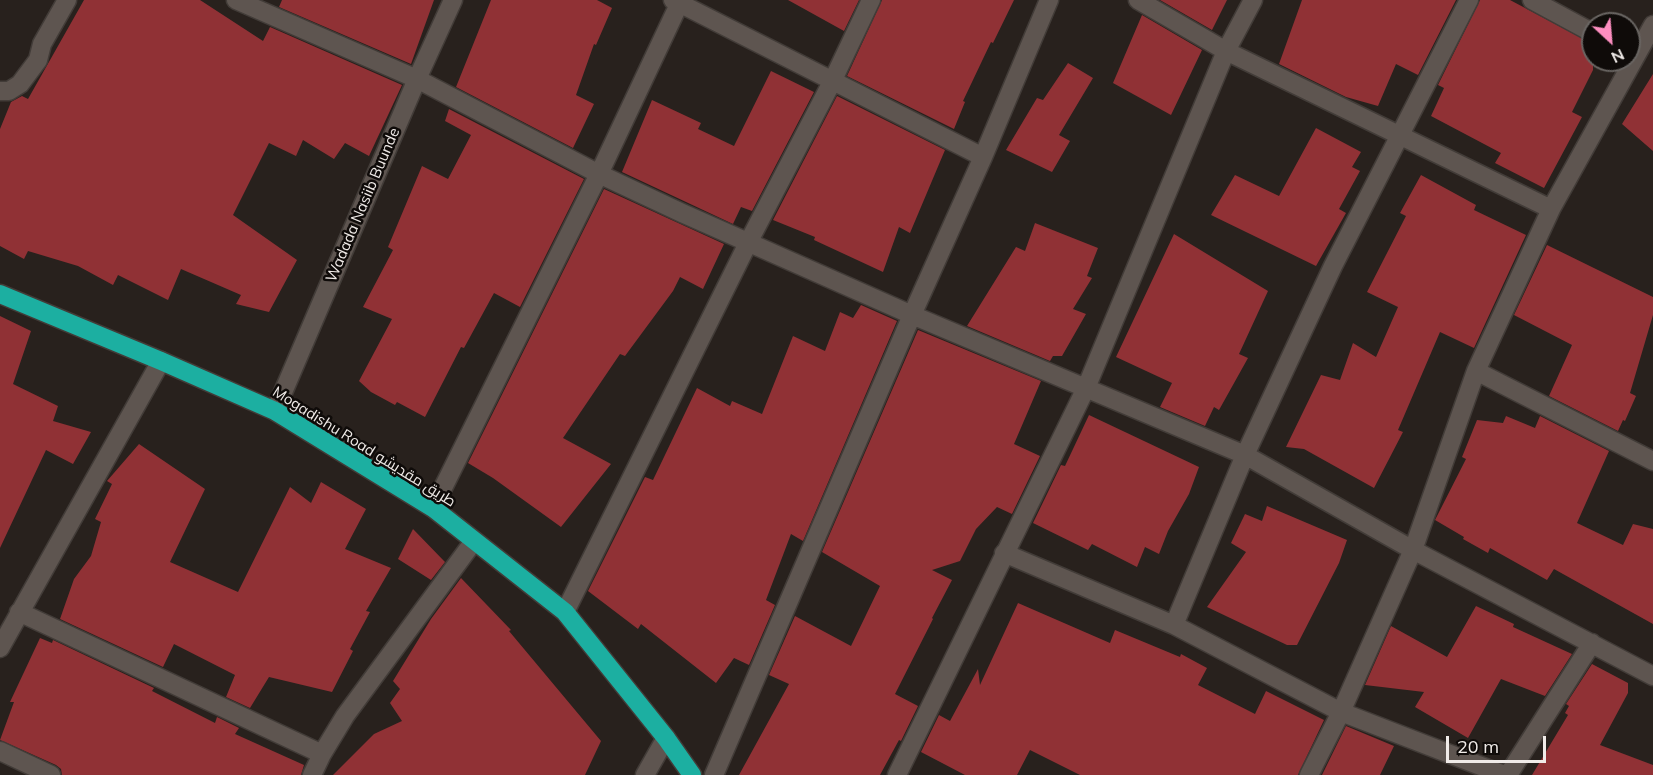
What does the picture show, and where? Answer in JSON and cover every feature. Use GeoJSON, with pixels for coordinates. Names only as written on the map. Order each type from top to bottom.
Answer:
{"type":"FeatureCollection","features":[{"type":"Feature","properties":{"kind":"highway","name":"Mogadishu Road طريق مقديشو"},"geometry":{"type":"LineString","coordinates":[[0,294],[275,411],[433,508],[565,612],[666,738],[692,775]]}},
{"type":"Feature","properties":{"kind":"street"},"geometry":{"type":"LineString","coordinates":[[0,91],[9,91],[20,84],[38,60],[42,44],[68,0]]}},
{"type":"Feature","properties":{"kind":"street"},"geometry":{"type":"LineString","coordinates":[[236,0],[260,5],[417,79],[599,174],[912,315],[1245,454],[1413,550],[1653,676]]}},
{"type":"Feature","properties":{"kind":"street","name":"Wadada Nasiib Buunde"},"geometry":{"type":"LineString","coordinates":[[275,411],[453,0]]}},
{"type":"Feature","properties":{"kind":"street"},"geometry":{"type":"LineString","coordinates":[[565,612],[871,0]]}},
{"type":"Feature","properties":{"kind":"street"},"geometry":{"type":"LineString","coordinates":[[714,775],[912,315],[983,158],[1049,0]]}},
{"type":"Feature","properties":{"kind":"street"},"geometry":{"type":"LineString","coordinates":[[1138,0],[1226,51],[1551,209]]}},
{"type":"Feature","properties":{"kind":"street"},"geometry":{"type":"LineString","coordinates":[[897,775],[1086,388],[1226,51],[1253,0]]}},
{"type":"Feature","properties":{"kind":"street"},"geometry":{"type":"LineString","coordinates":[[1174,625],[1245,454],[1333,266],[1469,0]]}},
{"type":"Feature","properties":{"kind":"street"},"geometry":{"type":"LineString","coordinates":[[1532,0],[1581,27]]}},
{"type":"Feature","properties":{"kind":"street"},"geometry":{"type":"LineString","coordinates":[[433,508],[599,174],[678,1],[983,158]]}},
{"type":"Feature","properties":{"kind":"street"},"geometry":{"type":"LineString","coordinates":[[1641,42],[1653,25]]}},
{"type":"Feature","properties":{"kind":"street"},"geometry":{"type":"LineString","coordinates":[[1309,775],[1341,712],[1413,550],[1476,371],[1551,209],[1623,72]]}},
{"type":"Feature","properties":{"kind":"street"},"geometry":{"type":"LineString","coordinates":[[0,648],[161,361]]}},
{"type":"Feature","properties":{"kind":"street"},"geometry":{"type":"LineString","coordinates":[[1476,371],[1653,461]]}},
{"type":"Feature","properties":{"kind":"street"},"geometry":{"type":"LineString","coordinates":[[312,775],[345,716],[474,541]]}},
{"type":"Feature","properties":{"kind":"street"},"geometry":{"type":"LineString","coordinates":[[1004,553],[1174,625],[1341,712],[1504,775]]}},
{"type":"Feature","properties":{"kind":"street"},"geometry":{"type":"LineString","coordinates":[[19,612],[322,754]]}},
{"type":"Feature","properties":{"kind":"street"},"geometry":{"type":"LineString","coordinates":[[1508,775],[1592,643]]}},
{"type":"Feature","properties":{"kind":"street"},"geometry":{"type":"LineString","coordinates":[[645,775],[666,738]]}},
{"type":"Feature","properties":{"kind":"street"},"geometry":{"type":"LineString","coordinates":[[0,751],[51,775]]}},
{"type":"Feature","properties":{"kind":"building"},"geometry":{"type":"Polygon","coordinates":[[[84,0],[200,0],[263,41],[270,27],[402,85],[369,156],[345,143],[334,159],[303,140],[296,156],[269,143],[233,215],[297,260],[269,312],[236,304],[241,295],[181,269],[168,300],[118,275],[113,285],[78,266],[28,251],[24,259],[0,246],[0,129],[11,102],[22,96],[28,99],[84,0]]]}},
{"type":"Feature","properties":{"kind":"building"},"geometry":{"type":"Polygon","coordinates":[[[282,0],[434,0],[411,64],[279,7],[282,0]]]}},
{"type":"Feature","properties":{"kind":"building"},"geometry":{"type":"Polygon","coordinates":[[[491,0],[597,0],[612,8],[596,45],[594,44],[576,95],[594,104],[573,148],[456,87],[491,0]]]}},
{"type":"Feature","properties":{"kind":"building"},"geometry":{"type":"Polygon","coordinates":[[[788,0],[859,0],[844,31],[788,0]]]}},
{"type":"Feature","properties":{"kind":"building"},"geometry":{"type":"Polygon","coordinates":[[[882,0],[1014,0],[963,101],[965,102],[954,129],[847,76],[882,0]]]}},
{"type":"Feature","properties":{"kind":"building"},"geometry":{"type":"Polygon","coordinates":[[[1160,0],[1227,0],[1212,30],[1160,0]]]}},
{"type":"Feature","properties":{"kind":"building"},"geometry":{"type":"Polygon","coordinates":[[[1302,0],[1456,0],[1418,75],[1396,64],[1378,106],[1346,97],[1279,64],[1302,0]]]}},
{"type":"Feature","properties":{"kind":"building"},"geometry":{"type":"Polygon","coordinates":[[[1480,0],[1510,0],[1581,38],[1581,72],[1592,72],[1572,112],[1582,117],[1544,188],[1495,163],[1501,153],[1431,116],[1444,88],[1438,85],[1480,0]]]}},
{"type":"Feature","properties":{"kind":"building"},"geometry":{"type":"Polygon","coordinates":[[[1142,15],[1202,50],[1171,115],[1113,83],[1142,15]]]}},
{"type":"Feature","properties":{"kind":"building"},"geometry":{"type":"Polygon","coordinates":[[[1068,63],[1093,78],[1059,135],[1070,141],[1052,172],[1006,150],[1037,98],[1043,100],[1068,63]]]}},
{"type":"Feature","properties":{"kind":"building"},"geometry":{"type":"Polygon","coordinates":[[[771,71],[814,92],[752,211],[741,207],[733,224],[622,172],[652,100],[701,123],[698,129],[734,146],[771,71]]]}},
{"type":"Feature","properties":{"kind":"building"},"geometry":{"type":"Polygon","coordinates":[[[1653,74],[1653,151],[1622,124],[1653,74]]]}},
{"type":"Feature","properties":{"kind":"building"},"geometry":{"type":"Polygon","coordinates":[[[837,96],[945,150],[910,233],[899,227],[883,272],[814,240],[815,237],[773,220],[837,96]]]}},
{"type":"Feature","properties":{"kind":"building"},"geometry":{"type":"Polygon","coordinates":[[[449,109],[584,179],[520,307],[494,293],[464,348],[461,347],[425,417],[397,402],[395,405],[371,392],[359,381],[392,319],[363,307],[393,250],[388,247],[422,166],[448,179],[471,135],[445,121],[449,109]]]}},
{"type":"Feature","properties":{"kind":"building"},"geometry":{"type":"Polygon","coordinates":[[[1316,128],[1361,152],[1352,167],[1360,171],[1339,209],[1346,213],[1316,266],[1211,215],[1235,175],[1279,196],[1316,128]]]}},
{"type":"Feature","properties":{"kind":"building"},"geometry":{"type":"Polygon","coordinates":[[[1421,175],[1476,205],[1474,210],[1526,235],[1474,348],[1440,332],[1398,430],[1403,432],[1374,488],[1304,449],[1286,447],[1321,375],[1340,380],[1353,343],[1376,357],[1398,307],[1367,292],[1406,216],[1400,213],[1421,175]]]}},
{"type":"Feature","properties":{"kind":"building"},"geometry":{"type":"Polygon","coordinates":[[[604,189],[724,244],[703,289],[680,277],[673,291],[625,356],[620,354],[563,438],[611,464],[561,527],[493,478],[468,463],[604,189]]]}},
{"type":"Feature","properties":{"kind":"building"},"geometry":{"type":"Polygon","coordinates":[[[1035,223],[1098,248],[1087,276],[1092,278],[1073,309],[1086,314],[1062,356],[1053,356],[1050,361],[967,326],[1016,247],[1025,251],[1035,223]]]}},
{"type":"Feature","properties":{"kind":"building"},"geometry":{"type":"Polygon","coordinates":[[[1174,234],[1268,291],[1239,354],[1248,358],[1219,410],[1214,407],[1205,426],[1160,407],[1172,383],[1116,357],[1174,234]]]}},
{"type":"Feature","properties":{"kind":"building"},"geometry":{"type":"Polygon","coordinates":[[[1547,245],[1653,297],[1653,315],[1630,393],[1636,396],[1618,431],[1549,396],[1572,345],[1514,315],[1547,245]]]}},
{"type":"Feature","properties":{"kind":"building"},"geometry":{"type":"Polygon","coordinates":[[[861,305],[897,321],[803,541],[791,534],[766,600],[775,605],[749,665],[734,658],[716,683],[641,624],[638,629],[588,591],[645,477],[653,480],[697,388],[730,406],[732,401],[762,414],[793,336],[825,351],[840,312],[853,318],[861,305]]]}},
{"type":"Feature","properties":{"kind":"building"},"geometry":{"type":"Polygon","coordinates":[[[0,316],[31,331],[13,384],[58,406],[53,421],[91,432],[73,464],[46,450],[0,548],[0,316]]]}},
{"type":"Feature","properties":{"kind":"building"},"geometry":{"type":"Polygon","coordinates":[[[918,330],[1041,381],[1014,444],[1040,456],[1012,514],[997,507],[976,529],[960,561],[932,570],[952,580],[895,694],[918,706],[901,741],[899,740],[880,775],[739,775],[789,684],[769,675],[795,616],[851,646],[880,586],[822,552],[918,330]]]}},
{"type":"Feature","properties":{"kind":"building"},"geometry":{"type":"Polygon","coordinates":[[[1089,415],[1199,467],[1189,494],[1168,531],[1159,554],[1145,547],[1137,567],[1092,544],[1088,550],[1033,523],[1061,465],[1065,466],[1089,415]]]}},
{"type":"Feature","properties":{"kind":"building"},"geometry":{"type":"Polygon","coordinates":[[[1506,416],[1535,428],[1540,416],[1609,451],[1577,523],[1623,545],[1633,524],[1653,529],[1653,624],[1554,569],[1547,580],[1490,548],[1488,553],[1435,520],[1466,459],[1462,457],[1477,420],[1503,423],[1506,416]]]}},
{"type":"Feature","properties":{"kind":"building"},"geometry":{"type":"Polygon","coordinates":[[[139,444],[205,489],[170,562],[238,592],[290,487],[311,503],[321,482],[366,509],[345,549],[391,568],[366,611],[370,612],[350,649],[353,651],[332,692],[269,677],[250,708],[226,697],[235,675],[174,644],[163,667],[60,619],[74,579],[91,556],[101,522],[95,519],[112,484],[107,481],[139,444]]]}},
{"type":"Feature","properties":{"kind":"building"},"geometry":{"type":"Polygon","coordinates":[[[1267,506],[1347,540],[1339,563],[1297,645],[1287,645],[1207,607],[1246,552],[1231,543],[1245,514],[1262,521],[1267,506]]]}},
{"type":"Feature","properties":{"kind":"building"},"geometry":{"type":"Polygon","coordinates":[[[413,529],[445,562],[431,580],[398,559],[413,529]]]}},
{"type":"Feature","properties":{"kind":"building"},"geometry":{"type":"Polygon","coordinates":[[[461,578],[511,630],[509,631],[601,741],[585,775],[333,775],[374,734],[402,721],[390,703],[400,689],[393,681],[431,619],[461,578]]]}},
{"type":"Feature","properties":{"kind":"building"},"geometry":{"type":"Polygon","coordinates":[[[1018,603],[1110,643],[1115,630],[1180,657],[1181,654],[1207,668],[1198,685],[1255,714],[1266,691],[1324,720],[1298,775],[1080,775],[1030,750],[1017,775],[965,775],[921,752],[939,715],[950,721],[978,669],[980,685],[1018,603]]]}},
{"type":"Feature","properties":{"kind":"building"},"geometry":{"type":"Polygon","coordinates":[[[1476,606],[1514,624],[1513,627],[1572,654],[1545,696],[1501,679],[1468,738],[1415,707],[1424,692],[1365,685],[1391,626],[1447,657],[1476,606]]]}},
{"type":"Feature","properties":{"kind":"building"},"geometry":{"type":"Polygon","coordinates":[[[40,638],[52,643],[53,640],[154,688],[152,691],[215,723],[217,717],[239,728],[235,734],[304,765],[301,775],[62,775],[61,769],[56,765],[0,740],[14,702],[10,702],[40,638]]]}},
{"type":"Feature","properties":{"kind":"building"},"geometry":{"type":"Polygon","coordinates":[[[1592,664],[1628,683],[1628,693],[1600,745],[1653,765],[1653,775],[1532,775],[1568,715],[1565,713],[1569,706],[1566,704],[1592,664]]]}},
{"type":"Feature","properties":{"kind":"building"},"geometry":{"type":"Polygon","coordinates":[[[1346,726],[1394,746],[1380,775],[1322,775],[1346,726]]]}}]}
